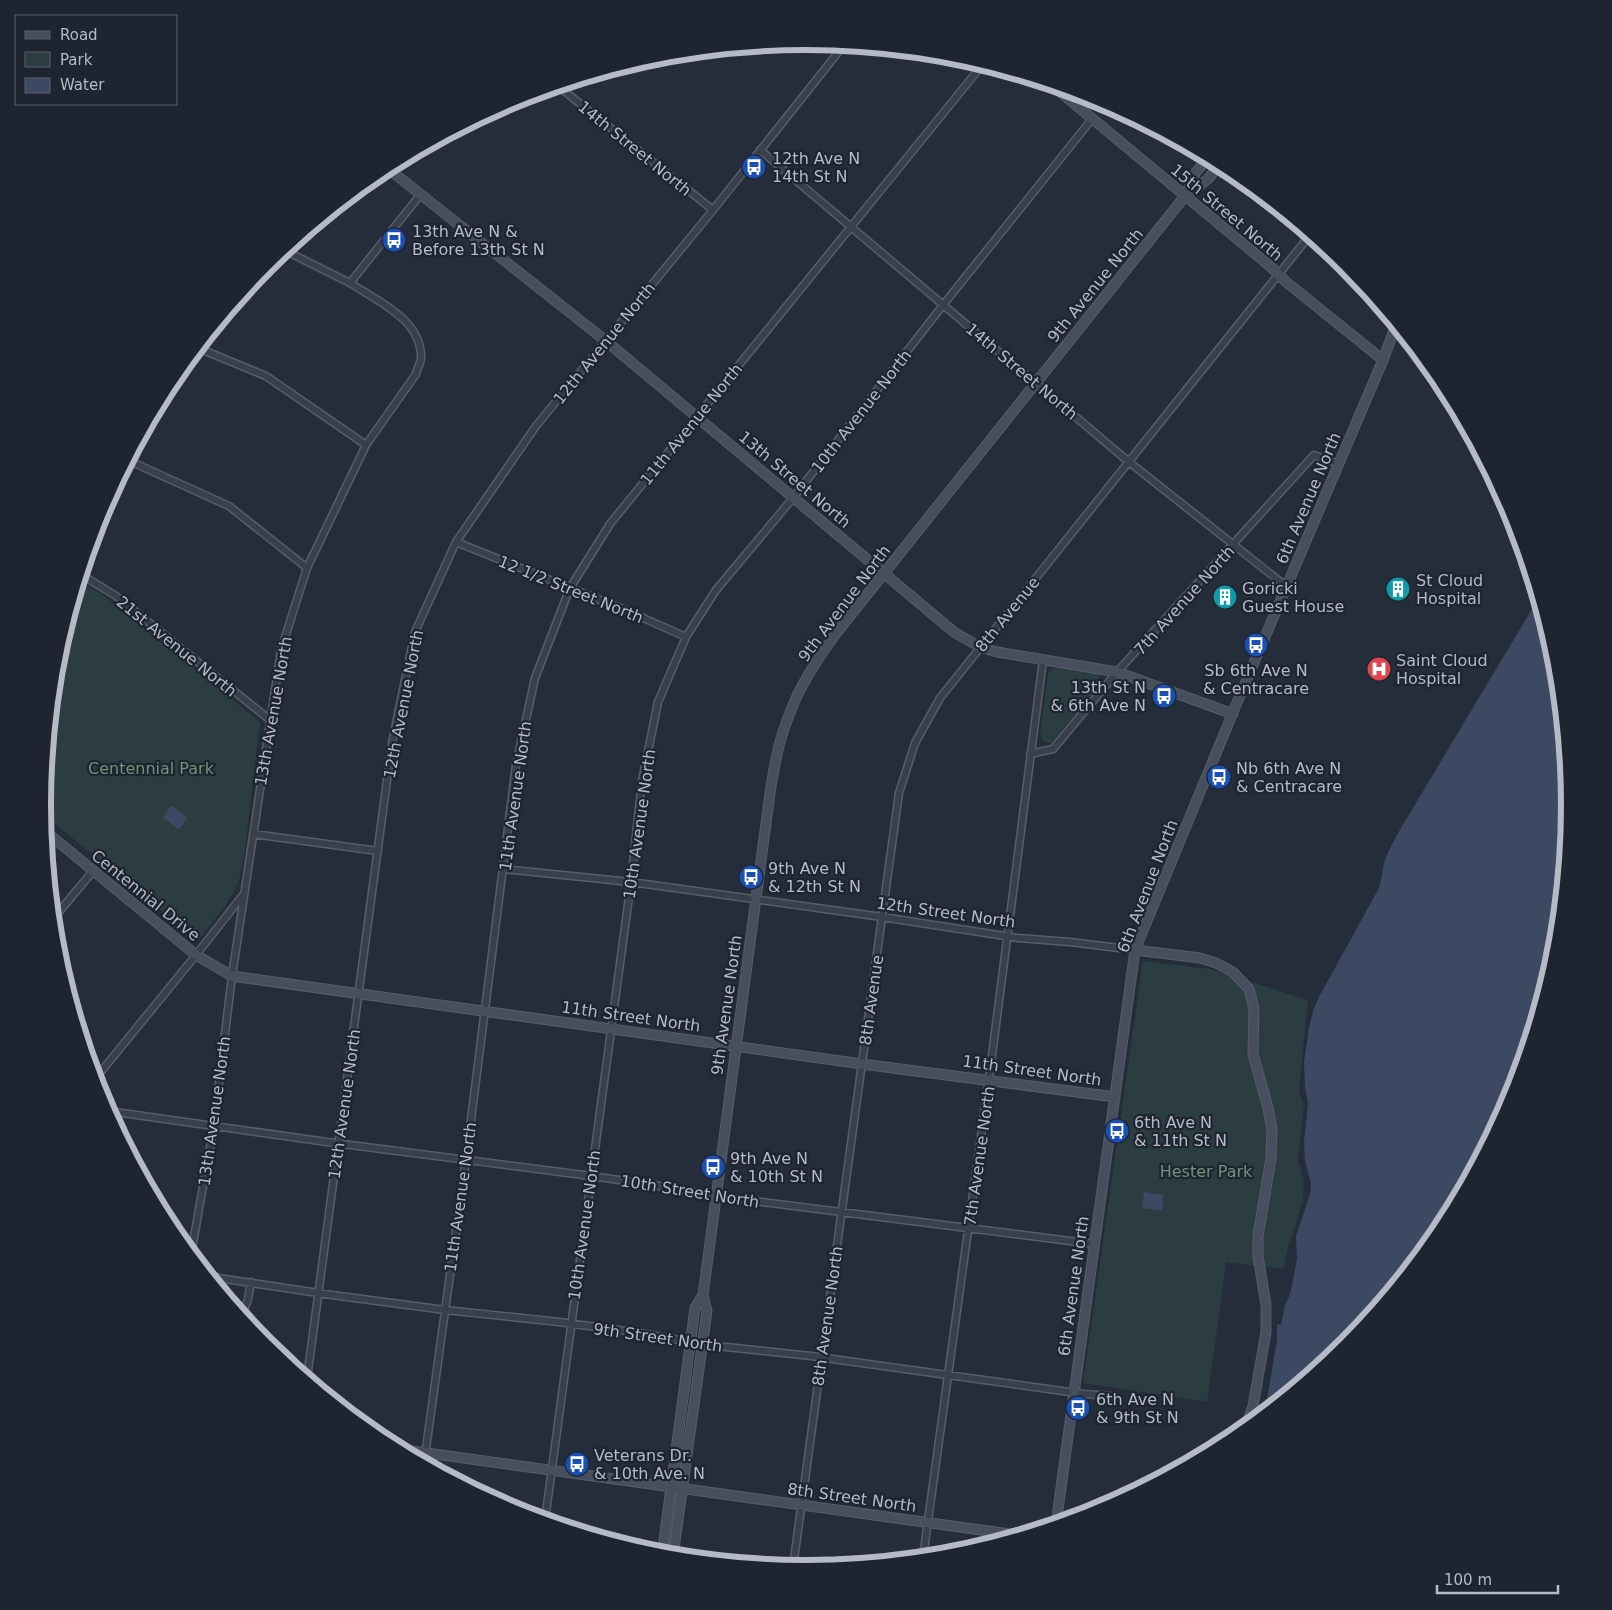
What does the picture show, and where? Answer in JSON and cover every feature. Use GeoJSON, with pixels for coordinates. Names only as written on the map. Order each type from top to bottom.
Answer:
{"type":"FeatureCollection","features":[{"type":"Feature","properties":{"kind":"street","name":"12th Avenue North"},"geometry":{"type":"LineString","coordinates":[[308,1373],[392,741],[415,632],[456,542],[536,426],[713,210],[839,51]]}},
{"type":"Feature","properties":{"kind":"street","name":"11th Avenue North"},"geometry":{"type":"LineString","coordinates":[[425,1457],[466,1159],[516,765],[535,678],[570,588],[610,524],[978,71]]}},
{"type":"Feature","properties":{"kind":"street","name":"14th Street North"},"geometry":{"type":"LineString","coordinates":[[563,90],[713,210]]}},
{"type":"Feature","properties":{"kind":"street","name":"15th Street North"},"geometry":{"type":"LineString","coordinates":[[1064,96],[1383,360]]}},
{"type":"Feature","properties":{"kind":"street","name":"10th Avenue North"},"geometry":{"type":"LineString","coordinates":[[546,1514],[631,882],[642,782],[658,702],[686,637],[716,590],[793,498],[943,305],[1092,119]]}},
{"type":"Feature","properties":{"kind":"street","name":"14th Street North"},"geometry":{"type":"LineString","coordinates":[[760,150],[1130,462],[1288,587]]}},
{"type":"Feature","properties":{"kind":"street","name":"9th Avenue North"},"geometry":{"type":"LineString","coordinates":[[674,1548],[707,1311],[703,1295],[755,899],[776,757],[788,717],[809,672],[838,631],[1185,196],[1196,172],[1203,163]]}},
{"type":"Feature","properties":{"kind":"street","name":"9th Avenue North"},"geometry":{"type":"LineString","coordinates":[[1185,196],[1208,179],[1215,171]]}},
{"type":"Feature","properties":{"kind":"street","name":"13th Street North"},"geometry":{"type":"LineString","coordinates":[[393,173],[698,416],[954,632],[980,647],[1017,657],[1117,672],[1233,714]]}},
{"type":"Feature","properties":{"kind":"street"},"geometry":{"type":"LineString","coordinates":[[350,283],[420,195]]}},
{"type":"Feature","properties":{"kind":"street","name":"8th Avenue"},"geometry":{"type":"LineString","coordinates":[[862,1064],[899,793],[915,743],[940,698],[1306,239]]}},
{"type":"Feature","properties":{"kind":"street","name":"13th Avenue North"},"geometry":{"type":"LineString","coordinates":[[193,1245],[214,1125],[232,976],[281,650],[307,568],[366,445],[416,374],[421,360],[420,344],[413,329],[401,316],[350,283],[291,253]]}},
{"type":"Feature","properties":{"kind":"street","name":"6th Avenue North"},"geometry":{"type":"LineString","coordinates":[[1057,1517],[1135,950],[1394,331]]}},
{"type":"Feature","properties":{"kind":"street"},"geometry":{"type":"LineString","coordinates":[[203,350],[266,376],[366,445]]}},
{"type":"Feature","properties":{"kind":"street","name":"7th Avenue North"},"geometry":{"type":"LineString","coordinates":[[1030,754],[1052,749],[1117,672],[1314,455],[1339,464]]}},
{"type":"Feature","properties":{"kind":"street"},"geometry":{"type":"LineString","coordinates":[[133,463],[229,506],[307,568]]}},
{"type":"Feature","properties":{"kind":"street","name":"12 1/2 Street North"},"geometry":{"type":"LineString","coordinates":[[456,542],[630,612],[686,637]]}},
{"type":"Feature","properties":{"kind":"street","name":"21st Avenue North"},"geometry":{"type":"LineString","coordinates":[[86,578],[116,596],[270,720]]}},
{"type":"Feature","properties":{"kind":"street","name":"7th Avenue North"},"geometry":{"type":"LineString","coordinates":[[924,1550],[989,1080],[1043,660]]}},
{"type":"Feature","properties":{"kind":"street"},"geometry":{"type":"LineString","coordinates":[[253,834],[378,851]]}},
{"type":"Feature","properties":{"kind":"street","name":"Centennial Drive"},"geometry":{"type":"LineString","coordinates":[[52,837],[196,955],[232,976]]}},
{"type":"Feature","properties":{"kind":"street","name":"12th Street North"},"geometry":{"type":"LineString","coordinates":[[504,868],[631,882],[1007,936],[1200,958],[1216,963],[1233,972],[1249,989],[1254,1009],[1253,1054],[1272,1130],[1271,1158],[1258,1236],[1258,1256],[1266,1306],[1266,1332],[1253,1406],[1249,1416]]}},
{"type":"Feature","properties":{"kind":"street"},"geometry":{"type":"LineString","coordinates":[[59,913],[93,872]]}},
{"type":"Feature","properties":{"kind":"street"},"geometry":{"type":"LineString","coordinates":[[100,1073],[244,893]]}},
{"type":"Feature","properties":{"kind":"street","name":"11th Street North"},"geometry":{"type":"LineString","coordinates":[[232,976],[862,1064],[1115,1097]]}},
{"type":"Feature","properties":{"kind":"street","name":"8th Avenue North"},"geometry":{"type":"LineString","coordinates":[[794,1560],[862,1064]]}},
{"type":"Feature","properties":{"kind":"street","name":"10th Street North"},"geometry":{"type":"LineString","coordinates":[[116,1112],[591,1176],[715,1196],[1094,1244]]}},
{"type":"Feature","properties":{"kind":"street","name":"9th Street North"},"geometry":{"type":"LineString","coordinates":[[217,1278],[319,1294],[634,1332],[702,1344],[822,1358],[1074,1393],[1113,1396]]}},
{"type":"Feature","properties":{"kind":"street"},"geometry":{"type":"LineString","coordinates":[[244,1310],[251,1282]]}},
{"type":"Feature","properties":{"kind":"street","name":"9th Avenue North"},"geometry":{"type":"LineString","coordinates":[[663,1546],[695,1308],[703,1295]]}},
{"type":"Feature","properties":{"kind":"street","name":"8th Street North"},"geometry":{"type":"LineString","coordinates":[[415,1451],[1004,1533]]}},
{"type":"Feature","properties":{"kind":"green space","name":"Centennial Park"},"geometry":{"type":"Polygon","coordinates":[[[85,584],[103,595],[260,722],[244,857],[239,880],[226,905],[198,941],[52,821],[53,756],[57,706],[66,658],[85,584]]]}},
{"type":"Feature","properties":{"kind":"green space"},"geometry":{"type":"Polygon","coordinates":[[[1054,667],[1097,674],[1100,677],[1100,684],[1050,743],[1043,741],[1040,735],[1048,673],[1054,667]]]}},
{"type":"Feature","properties":{"kind":"green space","name":"Hester Park"},"geometry":{"type":"Polygon","coordinates":[[[1143,961],[1210,969],[1308,1000],[1299,1091],[1304,1106],[1298,1160],[1304,1180],[1303,1201],[1287,1251],[1284,1269],[1226,1262],[1207,1402],[1083,1383],[1143,961]]]}},
{"type":"Feature","properties":{"kind":"water"},"geometry":{"type":"Polygon","coordinates":[[[1534,606],[1555,706],[1561,805],[1555,904],[1535,1000],[1521,1048],[1504,1094],[1460,1183],[1405,1265],[1374,1303],[1340,1339],[1304,1373],[1266,1404],[1277,1340],[1277,1324],[1281,1325],[1285,1305],[1292,1286],[1297,1259],[1296,1236],[1310,1194],[1311,1184],[1305,1161],[1304,1142],[1308,1103],[1305,1088],[1304,1062],[1309,1027],[1320,995],[1379,888],[1385,860],[1401,828],[1534,606]]]}},
{"type":"Feature","properties":{"kind":"water"},"geometry":{"type":"Polygon","coordinates":[[[172,806],[187,818],[178,829],[163,818],[172,806]]]}},
{"type":"Feature","properties":{"kind":"water"},"geometry":{"type":"Polygon","coordinates":[[[1144,1192],[1163,1195],[1162,1211],[1142,1208],[1144,1192]]]}},
{"type":"Feature","properties":{"kind":"place","name":"12th Ave N 14th St N"},"geometry":{"type":"Point","coordinates":[754,167]}},
{"type":"Feature","properties":{"kind":"place","name":"13th Ave N & Before 13th St N"},"geometry":{"type":"Point","coordinates":[394,240]}},
{"type":"Feature","properties":{"kind":"place","name":"St Cloud Hospital"},"geometry":{"type":"Point","coordinates":[1398,589]}},
{"type":"Feature","properties":{"kind":"place","name":"Goricki Guest House"},"geometry":{"type":"Point","coordinates":[1225,597]}},
{"type":"Feature","properties":{"kind":"place","name":"Sb 6th Ave N & Centracare"},"geometry":{"type":"Point","coordinates":[1256,645]}},
{"type":"Feature","properties":{"kind":"place","name":"Saint Cloud Hospital"},"geometry":{"type":"Point","coordinates":[1379,669]}},
{"type":"Feature","properties":{"kind":"place","name":"13th St N & 6th Ave N"},"geometry":{"type":"Point","coordinates":[1164,696]}},
{"type":"Feature","properties":{"kind":"place","name":"Nb 6th Ave N & Centracare"},"geometry":{"type":"Point","coordinates":[1219,777]}},
{"type":"Feature","properties":{"kind":"place","name":"9th Ave N & 12th St N"},"geometry":{"type":"Point","coordinates":[751,877]}},
{"type":"Feature","properties":{"kind":"place","name":"6th Ave N & 11th St N"},"geometry":{"type":"Point","coordinates":[1117,1131]}},
{"type":"Feature","properties":{"kind":"place","name":"9th Ave N & 10th St N"},"geometry":{"type":"Point","coordinates":[713,1167]}},
{"type":"Feature","properties":{"kind":"place","name":"6th Ave N & 9th St N"},"geometry":{"type":"Point","coordinates":[1078,1408]}},
{"type":"Feature","properties":{"kind":"place","name":"Veterans Dr. & 10th Ave. N"},"geometry":{"type":"Point","coordinates":[577,1464]}}]}
